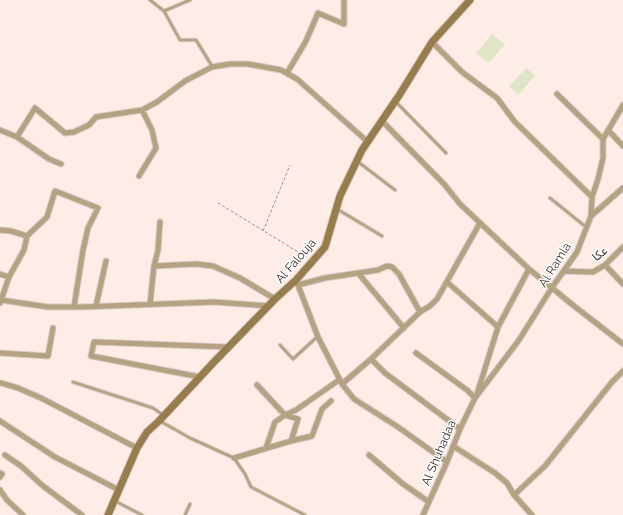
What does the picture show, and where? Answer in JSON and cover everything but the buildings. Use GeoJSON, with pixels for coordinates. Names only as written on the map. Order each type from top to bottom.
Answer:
{"type":"FeatureCollection","features":[{"type":"Feature","properties":{"kind":"main road","name":"Al Falouja"},"geometry":{"type":"LineString","coordinates":[[108,515],[137,448],[147,432],[276,299],[297,283],[325,246],[340,196],[368,142],[432,42],[470,0]]}},
{"type":"Feature","properties":{"kind":"street"},"geometry":{"type":"LineString","coordinates":[[287,73],[306,41],[318,13],[344,24],[344,0]]}},
{"type":"Feature","properties":{"kind":"street"},"geometry":{"type":"LineString","coordinates":[[432,42],[462,72],[497,98],[515,122],[592,197]]}},
{"type":"Feature","properties":{"kind":"street"},"geometry":{"type":"LineString","coordinates":[[17,137],[35,108],[65,133],[74,132],[89,125],[96,117],[142,110],[157,102],[185,81],[212,67],[230,64],[248,64],[281,70],[297,79],[368,142]]}},
{"type":"Feature","properties":{"kind":"street"},"geometry":{"type":"LineString","coordinates":[[557,94],[602,139],[623,105]]}},
{"type":"Feature","properties":{"kind":"street"},"geometry":{"type":"LineString","coordinates":[[139,176],[156,148],[152,130],[142,110]]}},
{"type":"Feature","properties":{"kind":"street"},"geometry":{"type":"LineString","coordinates":[[382,121],[444,184],[460,204],[529,269],[552,289],[623,344]]}},
{"type":"Feature","properties":{"kind":"street"},"geometry":{"type":"LineString","coordinates":[[0,130],[17,137],[50,159],[61,164]]}},
{"type":"Feature","properties":{"kind":"street"},"geometry":{"type":"LineString","coordinates":[[608,130],[623,146]]}},
{"type":"Feature","properties":{"kind":"street","name":"Al Ramla"},"geometry":{"type":"LineString","coordinates":[[475,398],[520,340],[576,252],[591,216],[592,197],[602,163],[602,139]]}},
{"type":"Feature","properties":{"kind":"street"},"geometry":{"type":"LineString","coordinates":[[591,216],[623,188]]}},
{"type":"Feature","properties":{"kind":"street"},"geometry":{"type":"LineString","coordinates":[[74,307],[88,228],[98,208],[55,191],[47,217],[27,236],[24,250],[10,277],[1,302],[48,307],[74,307],[214,302],[269,306]]}},
{"type":"Feature","properties":{"kind":"street"},"geometry":{"type":"LineString","coordinates":[[150,304],[154,266],[158,250],[160,222]]}},
{"type":"Feature","properties":{"kind":"street"},"geometry":{"type":"LineString","coordinates":[[266,448],[275,422],[285,414],[296,410],[340,382],[371,359],[420,312],[430,306],[437,299],[480,223]]}},
{"type":"Feature","properties":{"kind":"street"},"geometry":{"type":"LineString","coordinates":[[0,230],[27,236]]}},
{"type":"Feature","properties":{"kind":"street","name":"عكا"},"geometry":{"type":"LineString","coordinates":[[564,271],[593,272],[605,265],[623,247]]}},
{"type":"Feature","properties":{"kind":"street"},"geometry":{"type":"LineString","coordinates":[[96,306],[106,261]]}},
{"type":"Feature","properties":{"kind":"street"},"geometry":{"type":"LineString","coordinates":[[154,266],[196,264],[213,266],[240,278],[276,299]]}},
{"type":"Feature","properties":{"kind":"street"},"geometry":{"type":"LineString","coordinates":[[605,265],[623,284]]}},
{"type":"Feature","properties":{"kind":"street"},"geometry":{"type":"LineString","coordinates":[[420,312],[399,274],[392,267],[387,266],[378,270],[297,283],[318,337],[340,382],[354,400],[398,427],[447,462]]}},
{"type":"Feature","properties":{"kind":"street"},"geometry":{"type":"LineString","coordinates":[[416,353],[467,390],[475,398],[498,327],[529,269]]}},
{"type":"Feature","properties":{"kind":"street"},"geometry":{"type":"LineString","coordinates":[[358,272],[404,328]]}},
{"type":"Feature","properties":{"kind":"street"},"geometry":{"type":"LineString","coordinates":[[0,274],[10,277]]}},
{"type":"Feature","properties":{"kind":"street"},"geometry":{"type":"LineString","coordinates":[[447,282],[498,327]]}},
{"type":"Feature","properties":{"kind":"street"},"geometry":{"type":"LineString","coordinates":[[0,353],[48,356],[53,328]]}},
{"type":"Feature","properties":{"kind":"street"},"geometry":{"type":"LineString","coordinates":[[200,377],[91,356],[94,342],[228,347]]}},
{"type":"Feature","properties":{"kind":"street"},"geometry":{"type":"LineString","coordinates":[[371,359],[385,373],[460,429]]}},
{"type":"Feature","properties":{"kind":"street"},"geometry":{"type":"LineString","coordinates":[[514,495],[545,466],[612,382],[623,371]]}},
{"type":"Feature","properties":{"kind":"street"},"geometry":{"type":"LineString","coordinates":[[1,383],[18,388],[41,398],[137,448]]}},
{"type":"Feature","properties":{"kind":"street"},"geometry":{"type":"LineString","coordinates":[[257,385],[285,414],[298,419],[291,441]]}},
{"type":"Feature","properties":{"kind":"street","name":"Al Shuhadaa"},"geometry":{"type":"LineString","coordinates":[[422,515],[475,398]]}},
{"type":"Feature","properties":{"kind":"street"},"geometry":{"type":"LineString","coordinates":[[234,458],[312,436],[322,409],[331,402]]}},
{"type":"Feature","properties":{"kind":"street"},"geometry":{"type":"LineString","coordinates":[[0,421],[55,457],[119,490]]}},
{"type":"Feature","properties":{"kind":"street"},"geometry":{"type":"LineString","coordinates":[[453,446],[495,473],[507,483],[514,495],[532,515]]}},
{"type":"Feature","properties":{"kind":"street"},"geometry":{"type":"LineString","coordinates":[[5,455],[82,515]]}},
{"type":"Feature","properties":{"kind":"street"},"geometry":{"type":"LineString","coordinates":[[369,456],[403,484],[429,502]]}},
{"type":"Feature","properties":{"kind":"street"},"geometry":{"type":"LineString","coordinates":[[0,473],[2,474],[0,477]]}},
{"type":"Feature","properties":{"kind":"street"},"geometry":{"type":"LineString","coordinates":[[0,490],[7,500],[23,515]]}},
{"type":"Feature","properties":{"kind":"lane"},"geometry":{"type":"LineString","coordinates":[[150,0],[164,11],[180,40],[196,40],[212,67]]}},
{"type":"Feature","properties":{"kind":"lane"},"geometry":{"type":"LineString","coordinates":[[164,11],[190,0]]}},
{"type":"Feature","properties":{"kind":"lane"},"geometry":{"type":"LineString","coordinates":[[395,102],[446,153]]}},
{"type":"Feature","properties":{"kind":"lane"},"geometry":{"type":"LineString","coordinates":[[357,161],[395,190]]}},
{"type":"Feature","properties":{"kind":"lane"},"geometry":{"type":"LineString","coordinates":[[550,198],[586,228]]}},
{"type":"Feature","properties":{"kind":"lane"},"geometry":{"type":"LineString","coordinates":[[336,209],[382,236]]}},
{"type":"Feature","properties":{"kind":"lane"},"geometry":{"type":"LineString","coordinates":[[280,345],[293,359],[318,337]]}},
{"type":"Feature","properties":{"kind":"lane"},"geometry":{"type":"LineString","coordinates":[[73,382],[153,408],[161,418],[190,438],[234,458],[245,474],[251,487],[305,515]]}},
{"type":"Feature","properties":{"kind":"lane"},"geometry":{"type":"LineString","coordinates":[[115,500],[142,515]]}},
{"type":"Feature","properties":{"kind":"lane"},"geometry":{"type":"LineString","coordinates":[[185,515],[190,504]]}},
{"type":"Feature","properties":{"kind":"path"},"geometry":{"type":"LineString","coordinates":[[263,231],[290,165]]}},
{"type":"Feature","properties":{"kind":"path"},"geometry":{"type":"LineString","coordinates":[[218,203],[313,261]]}},
{"type":"Feature","properties":{"kind":"green space"},"geometry":{"type":"Polygon","coordinates":[[[492,34],[505,44],[489,63],[476,54],[492,34]]]}},
{"type":"Feature","properties":{"kind":"green space"},"geometry":{"type":"Polygon","coordinates":[[[526,68],[535,76],[518,95],[509,86],[526,68]]]}}]}
